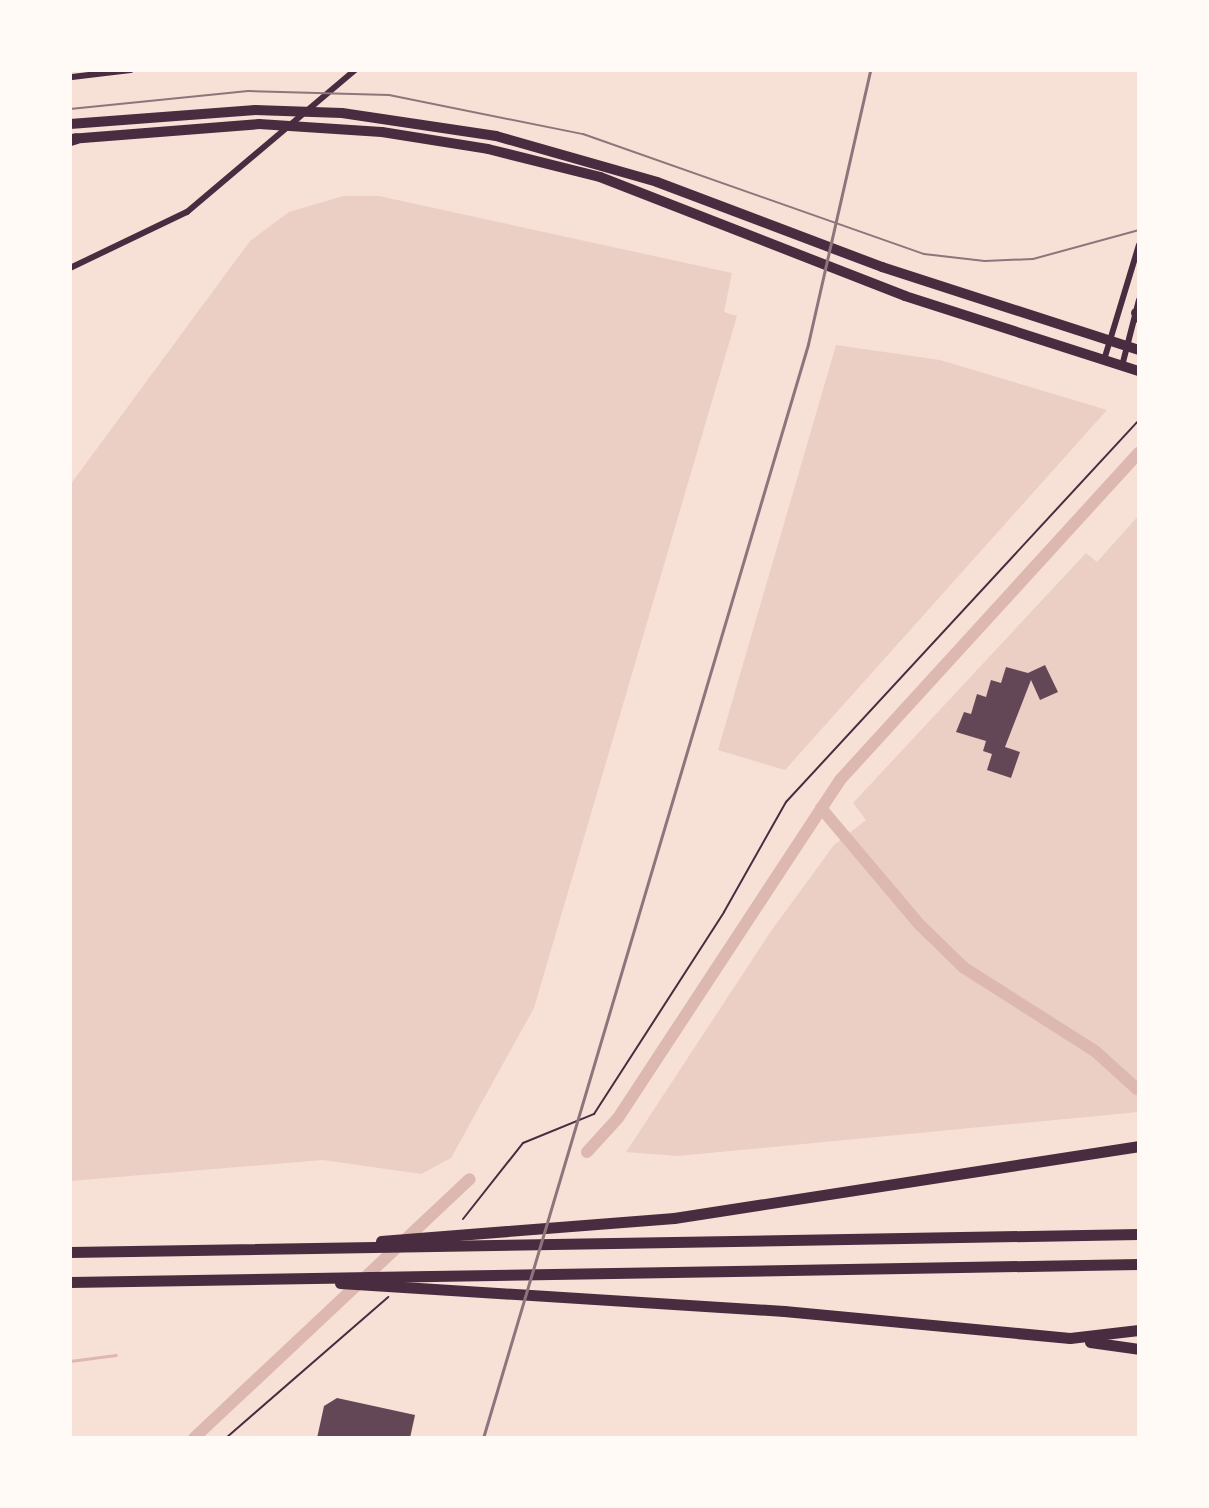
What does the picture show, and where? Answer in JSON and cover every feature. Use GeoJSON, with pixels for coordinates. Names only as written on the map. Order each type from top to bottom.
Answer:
{"type":"FeatureCollection","features":[{"type":"Feature","properties":{"kind":"highway"},"geometry":{"type":"LineString","coordinates":[[325,1248],[438,1233],[583,1228],[788,1204],[1139,1146]]}},
{"type":"Feature","properties":{"kind":"highway"},"geometry":{"type":"LineString","coordinates":[[70,1252],[1139,1234]]}},
{"type":"Feature","properties":{"kind":"highway"},"geometry":{"type":"LineString","coordinates":[[70,1282],[1139,1264]]}},
{"type":"Feature","properties":{"kind":"highway"},"geometry":{"type":"LineString","coordinates":[[295,1278],[795,1312],[1070,1338],[1139,1349]]}},
{"type":"Feature","properties":{"kind":"highway"},"geometry":{"type":"LineString","coordinates":[[1070,1338],[1139,1330]]}},
{"type":"Feature","properties":{"kind":"main road"},"geometry":{"type":"LineString","coordinates":[[70,124],[255,110],[342,113],[496,136],[657,182],[882,267],[1139,350]]}},
{"type":"Feature","properties":{"kind":"main road"},"geometry":{"type":"LineString","coordinates":[[72,139],[141,130],[272,124],[382,132],[488,149],[600,177],[905,296],[1139,371]]}},
{"type":"Feature","properties":{"kind":"street"},"geometry":{"type":"LineString","coordinates":[[72,77],[131,70]]}},
{"type":"Feature","properties":{"kind":"street"},"geometry":{"type":"LineString","coordinates":[[70,268],[187,212],[355,70]]}},
{"type":"Feature","properties":{"kind":"street"},"geometry":{"type":"LineString","coordinates":[[1104,360],[1139,245]]}},
{"type":"Feature","properties":{"kind":"street"},"geometry":{"type":"LineString","coordinates":[[1122,366],[1138,315],[1139,300]]}},
{"type":"Feature","properties":{"kind":"path"},"geometry":{"type":"LineString","coordinates":[[463,1219],[523,1143],[594,1114],[724,912],[786,802],[1139,420]]}},
{"type":"Feature","properties":{"kind":"path"},"geometry":{"type":"LineString","coordinates":[[226,1438],[388,1297]]}},
{"type":"Feature","properties":{"kind":"shaded area"},"geometry":{"type":"Polygon","coordinates":[[[343,196],[379,196],[732,273],[724,312],[737,316],[534,1008],[451,1158],[421,1174],[323,1160],[70,1181],[70,485],[250,241],[289,212],[343,196]]]}},
{"type":"Feature","properties":{"kind":"shaded area"},"geometry":{"type":"Polygon","coordinates":[[[836,345],[940,360],[1107,410],[785,770],[718,750],[836,345]]]}},
{"type":"Feature","properties":{"kind":"shaded area"},"geometry":{"type":"Polygon","coordinates":[[[1139,515],[1139,1112],[678,1156],[626,1152],[771,931],[834,845],[866,820],[853,803],[1086,553],[1097,562],[1139,515]]]}},
{"type":"Feature","properties":{"kind":"building"},"geometry":{"type":"Polygon","coordinates":[[[1045,665],[1058,692],[1040,700],[1031,680],[1005,747],[1020,752],[1011,778],[987,770],[992,754],[983,751],[986,741],[956,732],[964,712],[971,714],[977,694],[986,697],[991,680],[1001,683],[1006,667],[1028,673],[1045,665]]]}},
{"type":"Feature","properties":{"kind":"building"},"geometry":{"type":"Polygon","coordinates":[[[337,1398],[415,1415],[410,1438],[317,1438],[324,1406],[337,1398]]]}},
{"type":"Feature","properties":{"kind":"waterway"},"geometry":{"type":"LineString","coordinates":[[587,1152],[618,1118],[840,780],[1139,453]]}},
{"type":"Feature","properties":{"kind":"waterway"},"geometry":{"type":"LineString","coordinates":[[821,808],[919,924],[963,967],[1095,1051],[1137,1089]]}},
{"type":"Feature","properties":{"kind":"waterway"},"geometry":{"type":"LineString","coordinates":[[194,1438],[470,1179]]}},
{"type":"Feature","properties":{"kind":"waterway"},"geometry":{"type":"LineString","coordinates":[[70,1361],[116,1355]]}},
{"type":"Feature","properties":{"kind":"tram line"},"geometry":{"type":"LineString","coordinates":[[70,109],[248,91],[389,95],[583,134],[924,254],[985,261],[1033,259],[1139,230]]}},
{"type":"Feature","properties":{"kind":"railway"},"geometry":{"type":"LineString","coordinates":[[483,1438],[808,344],[870,70]]}}]}
